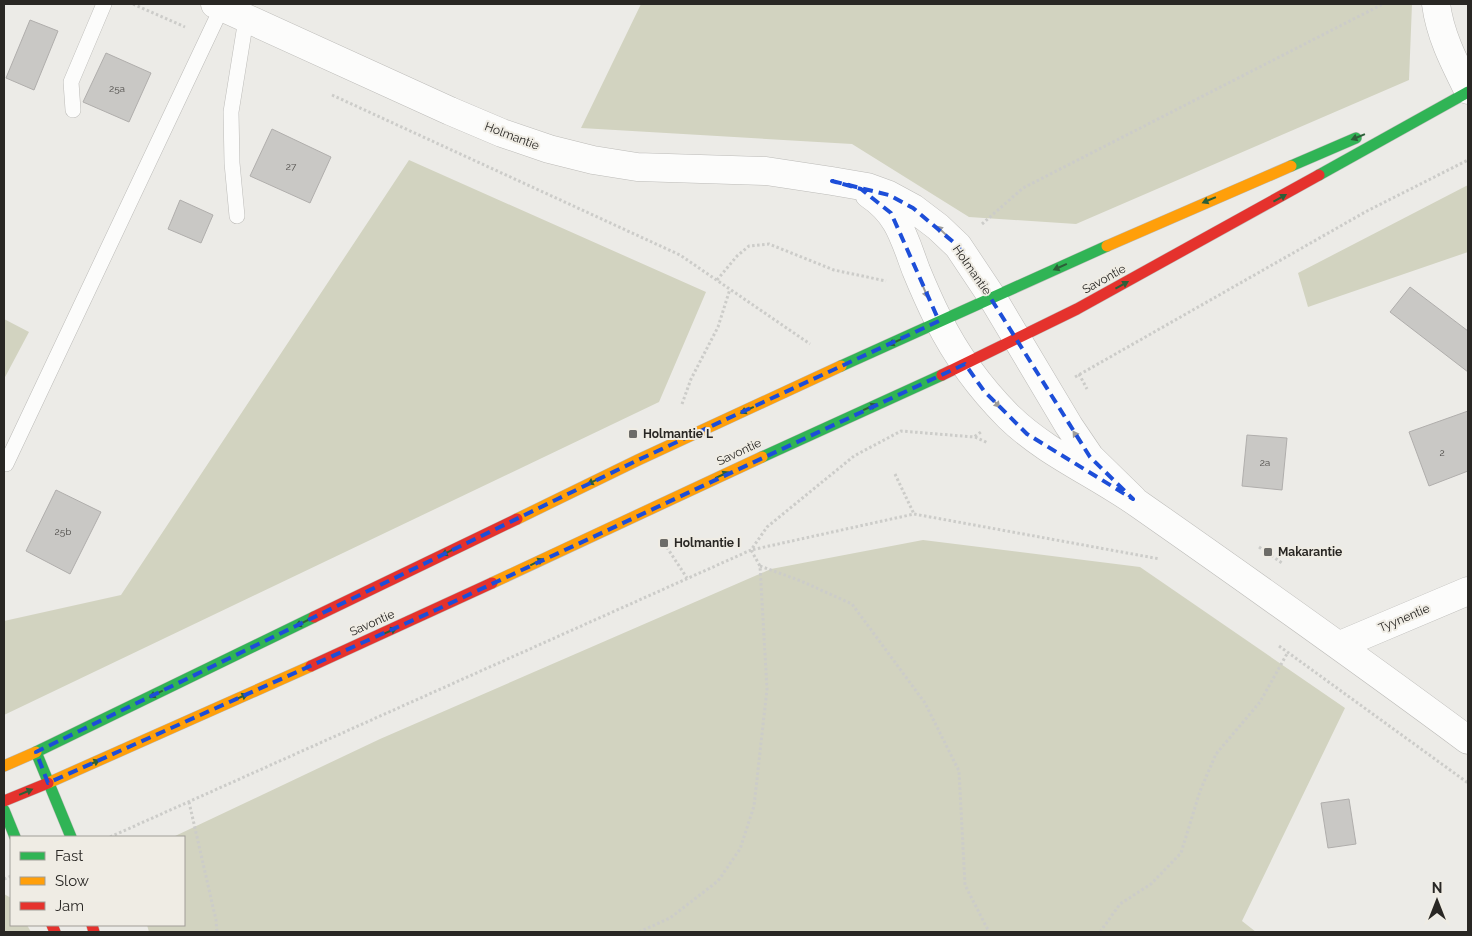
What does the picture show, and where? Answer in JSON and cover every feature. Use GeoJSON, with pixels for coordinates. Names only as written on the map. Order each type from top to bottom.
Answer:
{"type":"FeatureCollection","features":[{"type":"Feature","properties":{"kind":"main road"},"geometry":{"type":"LineString","coordinates":[[4,766],[638,460],[939,321],[1191,208],[1468,92]]}},
{"type":"Feature","properties":{"kind":"main road","name":"Savontie"},"geometry":{"type":"LineString","coordinates":[[4,802],[438,609],[678,495],[965,364],[1094,300],[1468,92]]}},
{"type":"Feature","properties":{"kind":"main road"},"geometry":{"type":"LineString","coordinates":[[36,752],[71,836]]}},
{"type":"Feature","properties":{"kind":"main road"},"geometry":{"type":"LineString","coordinates":[[4,810],[15,836]]}},
{"type":"Feature","properties":{"kind":"street"},"geometry":{"type":"LineString","coordinates":[[1436,4],[1438,18],[1449,50],[1468,92]]}},
{"type":"Feature","properties":{"kind":"street","name":"Holmantie"},"geometry":{"type":"LineString","coordinates":[[219,6],[450,111],[549,150],[637,167],[766,171],[867,187],[889,195],[913,208],[938,227],[958,246],[992,297],[1016,339]]}},
{"type":"Feature","properties":{"kind":"street","name":"Holmantie"},"geometry":{"type":"LineString","coordinates":[[832,181],[861,189],[878,200],[891,213],[903,233],[939,321]]}},
{"type":"Feature","properties":{"kind":"street"},"geometry":{"type":"LineString","coordinates":[[939,321],[984,391],[1027,434],[1133,500],[1340,645],[1468,740]]}},
{"type":"Feature","properties":{"kind":"street"},"geometry":{"type":"LineString","coordinates":[[1016,339],[1090,457],[1133,500]]}},
{"type":"Feature","properties":{"kind":"street","name":"Tyynentie"},"geometry":{"type":"LineString","coordinates":[[1340,645],[1468,591]]}},
{"type":"Feature","properties":{"kind":"lane"},"geometry":{"type":"LineString","coordinates":[[73,110],[71,82],[104,4]]}},
{"type":"Feature","properties":{"kind":"lane"},"geometry":{"type":"LineString","coordinates":[[6,464],[208,38],[219,6]]}},
{"type":"Feature","properties":{"kind":"lane"},"geometry":{"type":"LineString","coordinates":[[237,216],[232,163],[231,112],[246,19]]}},
{"type":"Feature","properties":{"kind":"path"},"geometry":{"type":"LineString","coordinates":[[133,4],[208,38]]}},
{"type":"Feature","properties":{"kind":"path"},"geometry":{"type":"LineString","coordinates":[[958,246],[1023,188],[1383,4]]}},
{"type":"Feature","properties":{"kind":"path"},"geometry":{"type":"LineString","coordinates":[[331,94],[680,255],[811,345]]}},
{"type":"Feature","properties":{"kind":"path"},"geometry":{"type":"LineString","coordinates":[[1049,391],[1367,211],[1468,160]]}},
{"type":"Feature","properties":{"kind":"path"},"geometry":{"type":"LineString","coordinates":[[717,280],[737,256],[749,246],[769,244],[834,270],[894,282],[916,268]]}},
{"type":"Feature","properties":{"kind":"path"},"geometry":{"type":"LineString","coordinates":[[681,408],[691,379],[718,327],[730,289]]}},
{"type":"Feature","properties":{"kind":"path"},"geometry":{"type":"LineString","coordinates":[[1080,374],[1088,391]]}},
{"type":"Feature","properties":{"kind":"path"},"geometry":{"type":"LineString","coordinates":[[751,550],[767,527],[854,456],[901,431],[974,437],[1007,415]]}},
{"type":"Feature","properties":{"kind":"path"},"geometry":{"type":"LineString","coordinates":[[895,474],[914,514]]}},
{"type":"Feature","properties":{"kind":"path"},"geometry":{"type":"LineString","coordinates":[[112,836],[751,550],[914,514],[1160,559],[1168,564]]}},
{"type":"Feature","properties":{"kind":"path"},"geometry":{"type":"LineString","coordinates":[[1251,542],[1282,563]]}},
{"type":"Feature","properties":{"kind":"path"},"geometry":{"type":"LineString","coordinates":[[664,543],[687,578]]}},
{"type":"Feature","properties":{"kind":"path"},"geometry":{"type":"LineString","coordinates":[[639,932],[670,918],[718,880],[740,850],[754,806],[767,689],[760,566],[751,550]]}},
{"type":"Feature","properties":{"kind":"path"},"geometry":{"type":"LineString","coordinates":[[760,566],[801,581],[852,604],[925,703],[959,771],[965,884],[989,932]]}},
{"type":"Feature","properties":{"kind":"path"},"geometry":{"type":"LineString","coordinates":[[1273,641],[1468,783]]}},
{"type":"Feature","properties":{"kind":"path"},"geometry":{"type":"LineString","coordinates":[[1100,932],[1120,904],[1151,884],[1182,853],[1200,791],[1216,754],[1260,702],[1288,652]]}},
{"type":"Feature","properties":{"kind":"path"},"geometry":{"type":"LineString","coordinates":[[190,802],[217,932]]}},
{"type":"Feature","properties":{"kind":"highlighted area"},"geometry":{"type":"Polygon","coordinates":[[[832,181],[889,195],[913,208],[958,246],[1090,457],[1133,499],[1027,434],[984,391],[965,364],[438,609],[48,783],[36,752],[638,460],[939,321],[891,213],[861,189],[832,181]]]}},
{"type":"Feature","properties":{"kind":"green space"},"geometry":{"type":"Polygon","coordinates":[[[641,4],[1412,4],[1409,80],[1076,224],[969,217],[852,144],[581,128],[641,4]]]}},
{"type":"Feature","properties":{"kind":"green space"},"geometry":{"type":"Polygon","coordinates":[[[409,160],[706,292],[659,402],[4,715],[4,621],[121,595],[409,160]]]}},
{"type":"Feature","properties":{"kind":"green space"},"geometry":{"type":"Polygon","coordinates":[[[1468,185],[1468,252],[1308,307],[1298,273],[1468,185]]]}},
{"type":"Feature","properties":{"kind":"green space"},"geometry":{"type":"Polygon","coordinates":[[[4,319],[29,332],[4,379],[4,319]]]}},
{"type":"Feature","properties":{"kind":"green space"},"geometry":{"type":"Polygon","coordinates":[[[923,540],[1140,567],[1345,708],[1242,921],[1256,932],[149,932],[147,926],[185,926],[185,836],[175,836],[380,739],[771,569],[923,540]]]}},
{"type":"Feature","properties":{"kind":"green space"},"geometry":{"type":"Polygon","coordinates":[[[4,894],[10,897],[10,926],[28,926],[31,932],[4,932],[4,894]]]}},
{"type":"Feature","properties":{"kind":"building"},"geometry":{"type":"Polygon","coordinates":[[[30,20],[58,31],[34,90],[6,78],[30,20]]]}},
{"type":"Feature","properties":{"kind":"building"},"geometry":{"type":"Polygon","coordinates":[[[106,53],[151,73],[129,122],[83,102],[106,53]]]}},
{"type":"Feature","properties":{"kind":"building"},"geometry":{"type":"Polygon","coordinates":[[[272,129],[331,157],[310,203],[250,176],[272,129]]]}},
{"type":"Feature","properties":{"kind":"building"},"geometry":{"type":"Polygon","coordinates":[[[180,200],[213,215],[201,243],[168,229],[180,200]]]}},
{"type":"Feature","properties":{"kind":"building"},"geometry":{"type":"Polygon","coordinates":[[[1410,287],[1468,331],[1468,372],[1390,312],[1410,287]]]}},
{"type":"Feature","properties":{"kind":"building"},"geometry":{"type":"Polygon","coordinates":[[[1468,411],[1468,471],[1429,486],[1409,432],[1468,411]]]}},
{"type":"Feature","properties":{"kind":"building"},"geometry":{"type":"Polygon","coordinates":[[[1247,435],[1287,438],[1282,490],[1242,486],[1247,435]]]}},
{"type":"Feature","properties":{"kind":"building"},"geometry":{"type":"Polygon","coordinates":[[[56,490],[101,512],[70,574],[26,551],[56,490]]]}},
{"type":"Feature","properties":{"kind":"building"},"geometry":{"type":"Polygon","coordinates":[[[1349,799],[1356,844],[1328,848],[1321,803],[1349,799]]]}},
{"type":"Feature","properties":{"kind":"traffic: fast"},"geometry":{"type":"LineString","coordinates":[[1319,175],[1468,92]]}},
{"type":"Feature","properties":{"kind":"traffic: fast"},"geometry":{"type":"LineString","coordinates":[[1291,166],[1356,138]]}},
{"type":"Feature","properties":{"kind":"traffic: fast"},"geometry":{"type":"LineString","coordinates":[[841,366],[1107,246]]}},
{"type":"Feature","properties":{"kind":"traffic: fast"},"geometry":{"type":"LineString","coordinates":[[762,457],[942,375]]}},
{"type":"Feature","properties":{"kind":"traffic: fast"},"geometry":{"type":"LineString","coordinates":[[36,752],[314,617]]}},
{"type":"Feature","properties":{"kind":"traffic: fast"},"geometry":{"type":"LineString","coordinates":[[36,752],[71,836]]}},
{"type":"Feature","properties":{"kind":"traffic: fast"},"geometry":{"type":"LineString","coordinates":[[4,810],[15,836]]}},
{"type":"Feature","properties":{"kind":"traffic: slow"},"geometry":{"type":"LineString","coordinates":[[1107,246],[1291,166]]}},
{"type":"Feature","properties":{"kind":"traffic: slow"},"geometry":{"type":"LineString","coordinates":[[517,519],[638,460],[841,366]]}},
{"type":"Feature","properties":{"kind":"traffic: slow"},"geometry":{"type":"LineString","coordinates":[[492,583],[762,457]]}},
{"type":"Feature","properties":{"kind":"traffic: slow"},"geometry":{"type":"LineString","coordinates":[[48,783],[311,666]]}},
{"type":"Feature","properties":{"kind":"traffic: slow"},"geometry":{"type":"LineString","coordinates":[[4,766],[36,752]]}},
{"type":"Feature","properties":{"kind":"traffic: jam"},"geometry":{"type":"LineString","coordinates":[[942,375],[1077,309],[1319,175]]}},
{"type":"Feature","properties":{"kind":"traffic: jam"},"geometry":{"type":"LineString","coordinates":[[314,617],[517,519]]}},
{"type":"Feature","properties":{"kind":"traffic: jam"},"geometry":{"type":"LineString","coordinates":[[311,666],[492,583]]}},
{"type":"Feature","properties":{"kind":"traffic: jam"},"geometry":{"type":"LineString","coordinates":[[4,801],[48,783]]}},
{"type":"Feature","properties":{"kind":"traffic: jam"},"geometry":{"type":"LineString","coordinates":[[52,926],[55,932]]}},
{"type":"Feature","properties":{"kind":"traffic: jam"},"geometry":{"type":"LineString","coordinates":[[92,926],[94,932]]}},
{"type":"Feature","properties":{"kind":"place","name":"Holmantie L"},"geometry":{"type":"Point","coordinates":[633,434]}},
{"type":"Feature","properties":{"kind":"place","name":"Holmantie I"},"geometry":{"type":"Point","coordinates":[664,543]}},
{"type":"Feature","properties":{"kind":"place","name":"Makarantie"},"geometry":{"type":"Point","coordinates":[1268,552]}}]}
